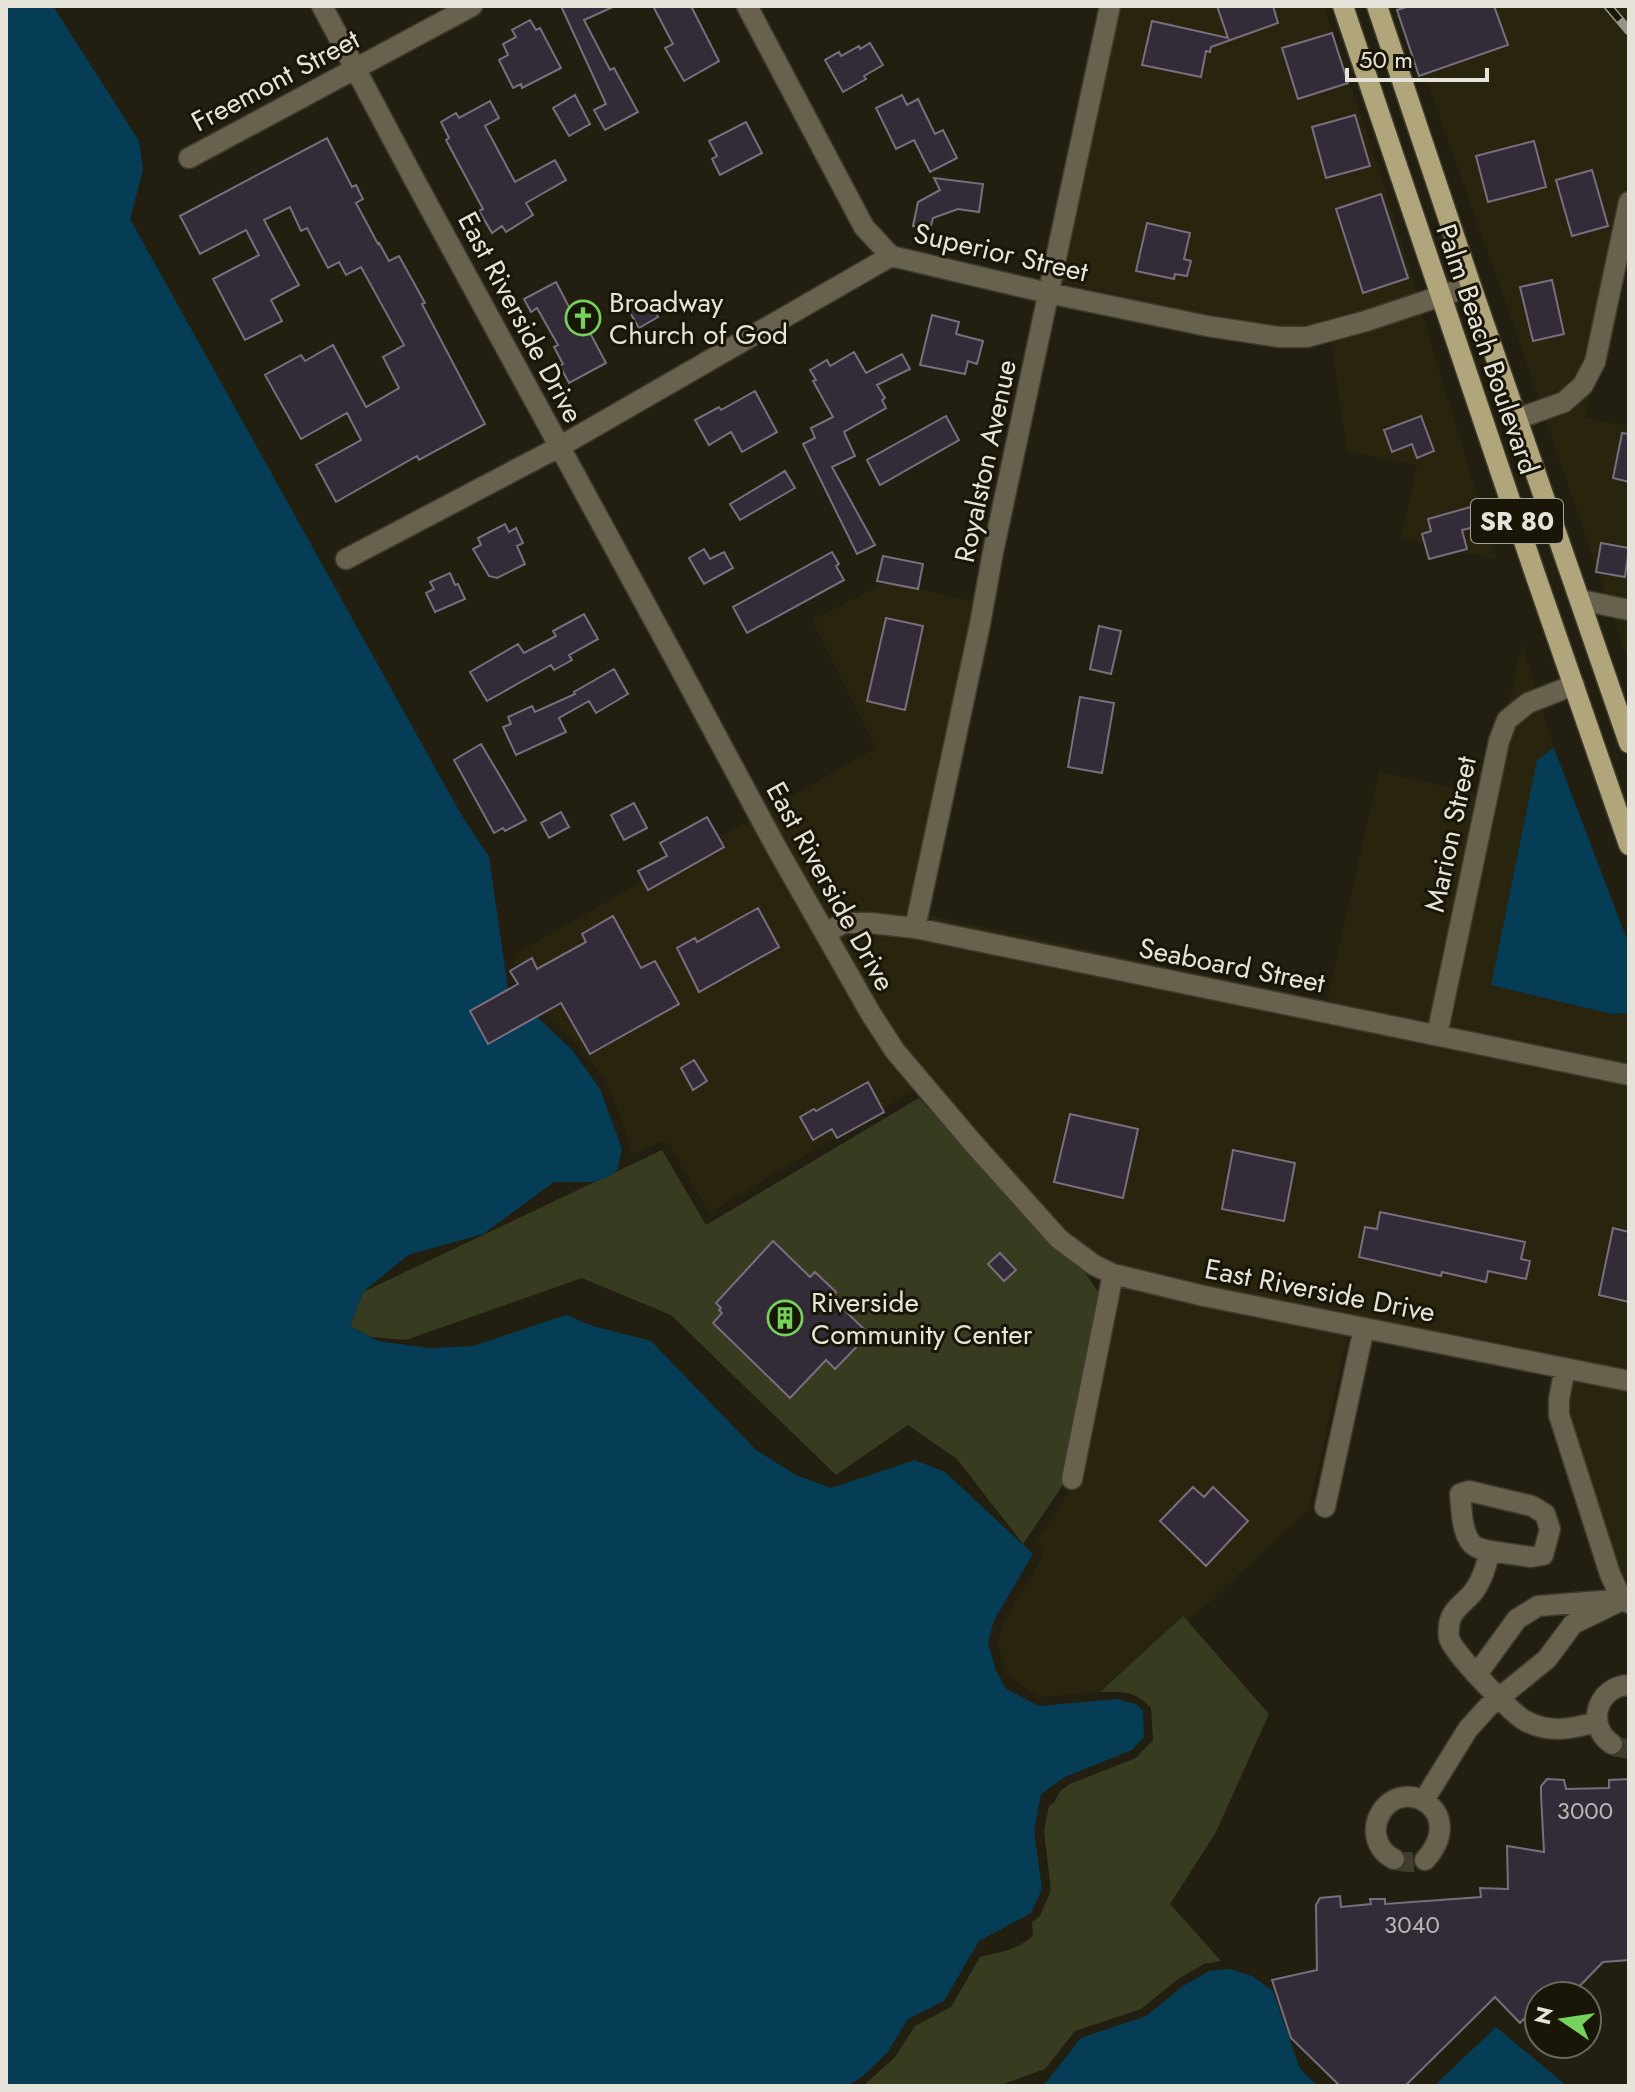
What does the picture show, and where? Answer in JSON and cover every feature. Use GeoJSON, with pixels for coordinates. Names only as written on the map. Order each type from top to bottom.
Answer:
{"type":"FeatureCollection","features":[{"type":"Feature","properties":{"kind":"main road","name":"Palm Beach Boulevard"},"geometry":{"type":"LineString","coordinates":[[1343,6],[1629,842]]}},
{"type":"Feature","properties":{"kind":"main road","name":"Palm Beach Boulevard"},"geometry":{"type":"LineString","coordinates":[[1377,6],[1629,743]]}},
{"type":"Feature","properties":{"kind":"street","name":"East Riverside Drive"},"geometry":{"type":"LineString","coordinates":[[322,6],[769,834],[871,1014],[932,1096],[1059,1239],[1094,1265],[1113,1274],[1204,1296],[1629,1381]]}},
{"type":"Feature","properties":{"kind":"street","name":"Freemont Street"},"geometry":{"type":"LineString","coordinates":[[189,158],[472,6]]}},
{"type":"Feature","properties":{"kind":"street"},"geometry":{"type":"LineString","coordinates":[[747,6],[864,227],[891,256]]}},
{"type":"Feature","properties":{"kind":"street","name":"Royalston Avenue"},"geometry":{"type":"LineString","coordinates":[[915,928],[1110,6]]}},
{"type":"Feature","properties":{"kind":"street"},"geometry":{"type":"LineString","coordinates":[[1517,419],[1564,402],[1583,385],[1595,362],[1628,214]]}},
{"type":"Feature","properties":{"kind":"street","name":"Superior Street"},"geometry":{"type":"LineString","coordinates":[[346,559],[559,447],[891,256],[1048,293],[1207,326],[1279,337],[1307,337],[1441,298],[1471,286]]}},
{"type":"Feature","properties":{"kind":"street"},"geometry":{"type":"LineString","coordinates":[[1581,600],[1629,610]]}},
{"type":"Feature","properties":{"kind":"street","name":"Marion Street"},"geometry":{"type":"LineString","coordinates":[[1437,1035],[1499,741],[1507,720],[1528,703],[1574,685]]}},
{"type":"Feature","properties":{"kind":"street","name":"Seaboard Street"},"geometry":{"type":"LineString","coordinates":[[825,933],[844,923],[915,928],[1629,1075]]}},
{"type":"Feature","properties":{"kind":"street"},"geometry":{"type":"LineString","coordinates":[[1072,1479],[1113,1274]]}},
{"type":"Feature","properties":{"kind":"street"},"geometry":{"type":"LineString","coordinates":[[1325,1507],[1364,1328]]}},
{"type":"Feature","properties":{"kind":"street"},"geometry":{"type":"LineString","coordinates":[[1565,1368],[1559,1415],[1610,1574],[1626,1601]]}},
{"type":"Feature","properties":{"kind":"street"},"geometry":{"type":"LineString","coordinates":[[1469,1491],[1532,1506],[1545,1514],[1550,1529],[1543,1555],[1531,1557],[1490,1551],[1475,1547],[1470,1540],[1464,1526],[1460,1494],[1469,1491]]}},
{"type":"Feature","properties":{"kind":"street"},"geometry":{"type":"LineString","coordinates":[[1490,1551],[1482,1579],[1472,1594],[1458,1605],[1449,1621],[1449,1638],[1455,1650],[1524,1720],[1548,1728],[1569,1730],[1596,1722]]}},
{"type":"Feature","properties":{"kind":"street"},"geometry":{"type":"LineString","coordinates":[[1477,1674],[1517,1619],[1538,1606],[1626,1601]]}},
{"type":"Feature","properties":{"kind":"street"},"geometry":{"type":"LineString","coordinates":[[1424,1800],[1468,1729],[1489,1706],[1547,1659],[1573,1624],[1626,1601]]}},
{"type":"Feature","properties":{"kind":"street"},"geometry":{"type":"LineString","coordinates":[[1612,1744],[1600,1733],[1596,1711],[1603,1696],[1611,1689],[1629,1685]]}},
{"type":"Feature","properties":{"kind":"street"},"geometry":{"type":"LineString","coordinates":[[1394,1859],[1380,1847],[1376,1825],[1386,1806],[1395,1799],[1406,1797],[1424,1800],[1439,1819],[1441,1831],[1438,1843],[1425,1860]]}},
{"type":"Feature","properties":{"kind":"shaded area"},"geometry":{"type":"Polygon","coordinates":[[[1115,6],[1324,6],[1417,294],[1313,325],[1279,327],[1213,317],[1057,281],[1115,6]]]}},
{"type":"Feature","properties":{"kind":"shaded area"},"geometry":{"type":"Polygon","coordinates":[[[1400,6],[1629,6],[1629,222],[1585,417],[1629,427],[1629,664],[1511,317],[1400,6]]]}},
{"type":"Feature","properties":{"kind":"shaded area"},"geometry":{"type":"Polygon","coordinates":[[[1422,314],[1497,560],[1401,538],[1417,465],[1347,451],[1331,341],[1422,314]]]}},
{"type":"Feature","properties":{"kind":"shaded area"},"geometry":{"type":"Polygon","coordinates":[[[888,581],[984,604],[916,912],[1327,1001],[1379,771],[1488,797],[1522,643],[1554,748],[1537,761],[1491,985],[1611,1014],[1629,1013],[1629,1608],[1608,1582],[1556,1363],[1348,1334],[1309,1509],[1188,1622],[1183,1617],[1100,1692],[1041,1697],[1024,1688],[1006,1672],[998,1643],[1002,1623],[1042,1558],[1042,1550],[1035,1543],[1076,1480],[1107,1288],[1092,1266],[919,1090],[709,1213],[669,1144],[661,1142],[630,1155],[631,1146],[608,1085],[579,1046],[517,986],[514,966],[517,953],[876,748],[812,620],[888,581]]]}},
{"type":"Feature","properties":{"kind":"green space"},"geometry":{"type":"Polygon","coordinates":[[[919,1098],[1051,1245],[1084,1271],[1099,1293],[1067,1479],[1023,1544],[957,1459],[908,1425],[836,1475],[671,1315],[582,1278],[406,1340],[371,1337],[350,1326],[363,1292],[662,1150],[706,1225],[919,1098]]]}},
{"type":"Feature","properties":{"kind":"green space"},"geometry":{"type":"Polygon","coordinates":[[[1183,1616],[1269,1714],[1216,1832],[1170,1904],[1221,1961],[1204,1964],[1178,1979],[1141,2009],[1075,2031],[1045,2069],[998,2086],[863,2086],[895,2057],[915,2026],[951,2007],[980,1957],[1002,1952],[1033,1936],[1032,1922],[1040,1916],[1051,1890],[1044,1831],[1049,1806],[1060,1791],[1070,1784],[1136,1758],[1153,1740],[1151,1708],[1145,1702],[1128,1693],[1100,1692],[1183,1616]]]}},
{"type":"Feature","properties":{"kind":"water"},"geometry":{"type":"Polygon","coordinates":[[[6,6],[53,6],[139,141],[143,170],[130,219],[462,816],[489,857],[508,989],[573,1051],[600,1089],[622,1149],[617,1170],[610,1176],[593,1182],[554,1182],[483,1234],[408,1255],[363,1292],[350,1326],[378,1341],[429,1348],[473,1346],[566,1315],[593,1326],[651,1341],[756,1450],[796,1475],[831,1488],[915,1460],[945,1472],[1033,1554],[994,1620],[988,1643],[996,1671],[1006,1689],[1039,1706],[1116,1699],[1136,1704],[1143,1711],[1144,1737],[1132,1750],[1065,1777],[1041,1794],[1034,1831],[1042,1889],[1031,1913],[979,1941],[944,2001],[908,2019],[887,2053],[862,2077],[846,2086],[6,2086],[6,6]]]}},
{"type":"Feature","properties":{"kind":"water"},"geometry":{"type":"Polygon","coordinates":[[[1554,748],[1629,945],[1629,1013],[1612,1014],[1491,985],[1537,760],[1554,748]]]}},
{"type":"Feature","properties":{"kind":"water"},"geometry":{"type":"Polygon","coordinates":[[[1230,1969],[1252,1976],[1273,1991],[1300,2069],[1317,2086],[1043,2086],[1081,2038],[1146,2016],[1183,1986],[1209,1971],[1230,1969]]]}},
{"type":"Feature","properties":{"kind":"water"},"geometry":{"type":"Polygon","coordinates":[[[1496,2027],[1523,2049],[1523,2060],[1536,2060],[1567,2086],[1434,2086],[1496,2027]]]}},
{"type":"Feature","properties":{"kind":"building"},"geometry":{"type":"Polygon","coordinates":[[[561,6],[615,6],[584,20],[610,70],[614,68],[638,112],[605,130],[594,110],[606,104],[561,6]]]}},
{"type":"Feature","properties":{"kind":"building"},"geometry":{"type":"Polygon","coordinates":[[[653,6],[691,6],[719,61],[684,81],[665,48],[673,44],[653,6]]]}},
{"type":"Feature","properties":{"kind":"building"},"geometry":{"type":"Polygon","coordinates":[[[1217,6],[1273,6],[1278,23],[1211,47],[1210,52],[1206,51],[1201,77],[1142,65],[1152,21],[1228,38],[1217,6]]]}},
{"type":"Feature","properties":{"kind":"building"},"geometry":{"type":"Polygon","coordinates":[[[1410,6],[1494,6],[1508,45],[1419,76],[1397,10],[1410,6]]]}},
{"type":"Feature","properties":{"kind":"building"},"geometry":{"type":"Polygon","coordinates":[[[530,20],[536,30],[540,28],[561,68],[522,88],[521,84],[513,88],[499,60],[508,55],[503,44],[516,37],[512,30],[530,20]]]}},
{"type":"Feature","properties":{"kind":"building"},"geometry":{"type":"Polygon","coordinates":[[[1332,33],[1348,83],[1298,99],[1282,48],[1332,33]]]}},
{"type":"Feature","properties":{"kind":"building"},"geometry":{"type":"Polygon","coordinates":[[[870,43],[883,65],[843,92],[825,60],[839,52],[841,56],[870,43]]]}},
{"type":"Feature","properties":{"kind":"building"},"geometry":{"type":"Polygon","coordinates":[[[575,95],[590,124],[569,136],[553,108],[575,95]]]}},
{"type":"Feature","properties":{"kind":"building"},"geometry":{"type":"Polygon","coordinates":[[[902,95],[907,105],[918,99],[935,134],[943,130],[957,158],[930,172],[914,140],[896,149],[876,108],[902,95]]]}},
{"type":"Feature","properties":{"kind":"building"},"geometry":{"type":"Polygon","coordinates":[[[490,101],[499,118],[485,126],[515,182],[555,160],[566,180],[526,203],[533,215],[506,232],[502,226],[492,233],[479,211],[483,209],[446,140],[449,138],[441,122],[456,113],[459,118],[490,101]]]}},
{"type":"Feature","properties":{"kind":"building"},"geometry":{"type":"Polygon","coordinates":[[[1355,115],[1370,166],[1326,178],[1312,127],[1355,115]]]}},
{"type":"Feature","properties":{"kind":"building"},"geometry":{"type":"Polygon","coordinates":[[[746,122],[762,153],[720,175],[712,159],[717,156],[709,141],[746,122]]]}},
{"type":"Feature","properties":{"kind":"building"},"geometry":{"type":"Polygon","coordinates":[[[327,138],[352,187],[356,185],[363,199],[356,203],[378,244],[389,261],[399,256],[485,424],[419,460],[417,456],[336,502],[316,465],[361,440],[347,413],[301,439],[265,375],[301,355],[305,361],[333,345],[366,407],[399,388],[383,357],[404,345],[361,267],[346,275],[339,262],[328,268],[307,228],[301,231],[290,207],[264,220],[299,285],[271,300],[282,321],[245,340],[213,279],[259,255],[246,230],[200,254],[180,216],[327,138]]]}},
{"type":"Feature","properties":{"kind":"building"},"geometry":{"type":"Polygon","coordinates":[[[1534,141],[1546,187],[1488,202],[1476,156],[1534,141]]]}},
{"type":"Feature","properties":{"kind":"building"},"geometry":{"type":"Polygon","coordinates":[[[1592,170],[1608,226],[1572,236],[1556,180],[1592,170]]]}},
{"type":"Feature","properties":{"kind":"building"},"geometry":{"type":"Polygon","coordinates":[[[934,178],[983,184],[979,212],[958,209],[933,218],[930,229],[913,226],[918,202],[940,190],[934,178]]]}},
{"type":"Feature","properties":{"kind":"building"},"geometry":{"type":"Polygon","coordinates":[[[1381,194],[1408,278],[1363,293],[1336,209],[1381,194]]]}},
{"type":"Feature","properties":{"kind":"building"},"geometry":{"type":"Polygon","coordinates":[[[1147,223],[1190,233],[1184,259],[1191,261],[1187,276],[1175,274],[1174,279],[1136,271],[1147,223]]]}},
{"type":"Feature","properties":{"kind":"building"},"geometry":{"type":"Polygon","coordinates":[[[1552,280],[1564,334],[1533,341],[1520,287],[1552,280]]]}},
{"type":"Feature","properties":{"kind":"building"},"geometry":{"type":"Polygon","coordinates":[[[556,282],[582,332],[588,329],[606,363],[569,383],[554,347],[558,345],[537,308],[531,312],[524,299],[556,282]]]}},
{"type":"Feature","properties":{"kind":"building"},"geometry":{"type":"Polygon","coordinates":[[[646,298],[658,317],[639,328],[628,309],[646,298]]]}},
{"type":"Feature","properties":{"kind":"building"},"geometry":{"type":"Polygon","coordinates":[[[932,315],[959,322],[956,334],[983,341],[977,364],[968,361],[965,374],[920,365],[932,315]]]}},
{"type":"Feature","properties":{"kind":"building"},"geometry":{"type":"Polygon","coordinates":[[[854,352],[866,373],[902,354],[910,369],[877,385],[885,398],[882,400],[886,408],[844,432],[855,456],[832,467],[875,545],[857,554],[803,444],[815,438],[811,428],[833,417],[810,370],[827,360],[830,366],[854,352]]]}},
{"type":"Feature","properties":{"kind":"building"},"geometry":{"type":"Polygon","coordinates":[[[755,391],[777,432],[742,452],[731,432],[709,445],[695,420],[755,391]]]}},
{"type":"Feature","properties":{"kind":"building"},"geometry":{"type":"Polygon","coordinates":[[[946,416],[959,440],[880,485],[867,460],[946,416]]]}},
{"type":"Feature","properties":{"kind":"building"},"geometry":{"type":"Polygon","coordinates":[[[1421,416],[1434,451],[1417,458],[1412,444],[1392,452],[1384,430],[1421,416]]]}},
{"type":"Feature","properties":{"kind":"building"},"geometry":{"type":"Polygon","coordinates":[[[1622,433],[1629,434],[1629,482],[1613,478],[1622,433]]]}},
{"type":"Feature","properties":{"kind":"building"},"geometry":{"type":"Polygon","coordinates":[[[785,471],[795,488],[740,520],[730,504],[785,471]]]}},
{"type":"Feature","properties":{"kind":"building"},"geometry":{"type":"Polygon","coordinates":[[[1474,506],[1479,526],[1462,530],[1467,549],[1429,559],[1422,534],[1431,531],[1428,519],[1474,506]]]}},
{"type":"Feature","properties":{"kind":"building"},"geometry":{"type":"Polygon","coordinates":[[[505,524],[509,532],[516,528],[523,543],[517,546],[525,564],[497,578],[489,576],[473,549],[481,545],[478,538],[505,524]]]}},
{"type":"Feature","properties":{"kind":"building"},"geometry":{"type":"Polygon","coordinates":[[[1601,543],[1629,548],[1625,577],[1596,572],[1601,543]]]}},
{"type":"Feature","properties":{"kind":"building"},"geometry":{"type":"Polygon","coordinates":[[[704,549],[710,559],[724,552],[733,568],[704,584],[689,558],[704,549]]]}},
{"type":"Feature","properties":{"kind":"building"},"geometry":{"type":"Polygon","coordinates":[[[832,552],[844,580],[747,633],[733,607],[832,552]]]}},
{"type":"Feature","properties":{"kind":"building"},"geometry":{"type":"Polygon","coordinates":[[[883,556],[923,564],[918,589],[877,581],[883,556]]]}},
{"type":"Feature","properties":{"kind":"building"},"geometry":{"type":"Polygon","coordinates":[[[450,573],[465,599],[435,612],[426,593],[434,589],[430,582],[450,573]]]}},
{"type":"Feature","properties":{"kind":"building"},"geometry":{"type":"Polygon","coordinates":[[[584,614],[598,639],[569,655],[572,660],[554,670],[551,665],[487,701],[470,672],[518,644],[524,653],[556,636],[553,631],[584,614]]]}},
{"type":"Feature","properties":{"kind":"building"},"geometry":{"type":"Polygon","coordinates":[[[886,618],[923,626],[905,710],[867,701],[886,618]]]}},
{"type":"Feature","properties":{"kind":"building"},"geometry":{"type":"Polygon","coordinates":[[[1099,626],[1121,631],[1111,674],[1090,669],[1099,626]]]}},
{"type":"Feature","properties":{"kind":"building"},"geometry":{"type":"Polygon","coordinates":[[[614,669],[628,694],[596,713],[589,701],[559,718],[566,732],[516,755],[503,727],[511,724],[508,717],[532,706],[535,712],[575,694],[614,669]]]}},
{"type":"Feature","properties":{"kind":"building"},"geometry":{"type":"Polygon","coordinates":[[[1080,697],[1114,703],[1102,773],[1068,767],[1080,697]]]}},
{"type":"Feature","properties":{"kind":"building"},"geometry":{"type":"Polygon","coordinates":[[[481,744],[526,820],[505,831],[503,828],[494,833],[454,760],[481,744]]]}},
{"type":"Feature","properties":{"kind":"building"},"geometry":{"type":"Polygon","coordinates":[[[634,803],[647,828],[624,840],[611,815],[634,803]]]}},
{"type":"Feature","properties":{"kind":"building"},"geometry":{"type":"Polygon","coordinates":[[[561,812],[569,827],[549,838],[541,823],[561,812]]]}},
{"type":"Feature","properties":{"kind":"building"},"geometry":{"type":"Polygon","coordinates":[[[707,817],[724,847],[648,890],[638,871],[667,856],[660,843],[707,817]]]}},
{"type":"Feature","properties":{"kind":"building"},"geometry":{"type":"Polygon","coordinates":[[[758,908],[779,947],[699,992],[677,948],[695,938],[697,942],[758,908]]]}},
{"type":"Feature","properties":{"kind":"building"},"geometry":{"type":"Polygon","coordinates":[[[613,916],[641,968],[655,961],[679,1004],[590,1054],[561,1003],[488,1044],[470,1011],[518,984],[510,971],[532,958],[537,969],[586,942],[582,934],[613,916]]]}},
{"type":"Feature","properties":{"kind":"building"},"geometry":{"type":"Polygon","coordinates":[[[694,1060],[707,1081],[693,1090],[681,1068],[694,1060]]]}},
{"type":"Feature","properties":{"kind":"building"},"geometry":{"type":"Polygon","coordinates":[[[868,1082],[884,1112],[837,1138],[832,1129],[813,1140],[800,1117],[868,1082]]]}},
{"type":"Feature","properties":{"kind":"building"},"geometry":{"type":"Polygon","coordinates":[[[1070,1114],[1138,1129],[1123,1198],[1054,1182],[1070,1114]]]}},
{"type":"Feature","properties":{"kind":"building"},"geometry":{"type":"Polygon","coordinates":[[[1233,1150],[1295,1163],[1284,1221],[1222,1209],[1233,1150]]]}},
{"type":"Feature","properties":{"kind":"building"},"geometry":{"type":"Polygon","coordinates":[[[1380,1212],[1525,1242],[1521,1259],[1530,1261],[1526,1279],[1488,1271],[1486,1282],[1442,1272],[1441,1276],[1359,1257],[1365,1227],[1377,1229],[1380,1212]]]}},
{"type":"Feature","properties":{"kind":"building"},"geometry":{"type":"Polygon","coordinates":[[[1613,1228],[1629,1232],[1629,1302],[1599,1295],[1613,1228]]]}},
{"type":"Feature","properties":{"kind":"building","name":"Riverside Community Center"},"geometry":{"type":"Polygon","coordinates":[[[773,1241],[810,1277],[815,1272],[836,1292],[831,1297],[869,1334],[835,1369],[826,1360],[790,1398],[713,1323],[722,1313],[716,1303],[773,1241]]]}},
{"type":"Feature","properties":{"kind":"building"},"geometry":{"type":"Polygon","coordinates":[[[1000,1253],[1016,1270],[1004,1281],[988,1264],[1000,1253]]]}},
{"type":"Feature","properties":{"kind":"building"},"geometry":{"type":"Polygon","coordinates":[[[1193,1487],[1204,1497],[1213,1487],[1248,1521],[1206,1566],[1160,1521],[1193,1487]]]}},
{"type":"Feature","properties":{"kind":"building"},"geometry":{"type":"Polygon","coordinates":[[[1547,1779],[1564,1780],[1566,1789],[1609,1788],[1609,1780],[1629,1779],[1629,1960],[1603,1962],[1586,1980],[1523,1980],[1523,2020],[1520,2023],[1495,1997],[1405,2086],[1340,2086],[1291,2038],[1272,1980],[1317,1970],[1316,1905],[1320,1898],[1340,1896],[1341,1907],[1371,1904],[1370,1899],[1385,1899],[1385,1904],[1481,1897],[1480,1888],[1508,1889],[1507,1846],[1544,1852],[1541,1786],[1547,1779]]]}},
{"type":"Feature","properties":{"kind":"tunnel"},"geometry":{"type":"LineString","coordinates":[[1612,1744],[1629,1749]]}},
{"type":"Feature","properties":{"kind":"tunnel"},"geometry":{"type":"LineString","coordinates":[[1394,1859],[1406,1862],[1425,1860]]}},
{"type":"Feature","properties":{"kind":"railway"},"geometry":{"type":"LineString","coordinates":[[1608,6],[1629,31]]}},
{"type":"Feature","properties":{"kind":"place","name":"Broadway Church of God"},"geometry":{"type":"Point","coordinates":[583,318]}},
{"type":"Feature","properties":{"kind":"place","name":"Riverside Community Center"},"geometry":{"type":"Point","coordinates":[785,1318]}}]}
